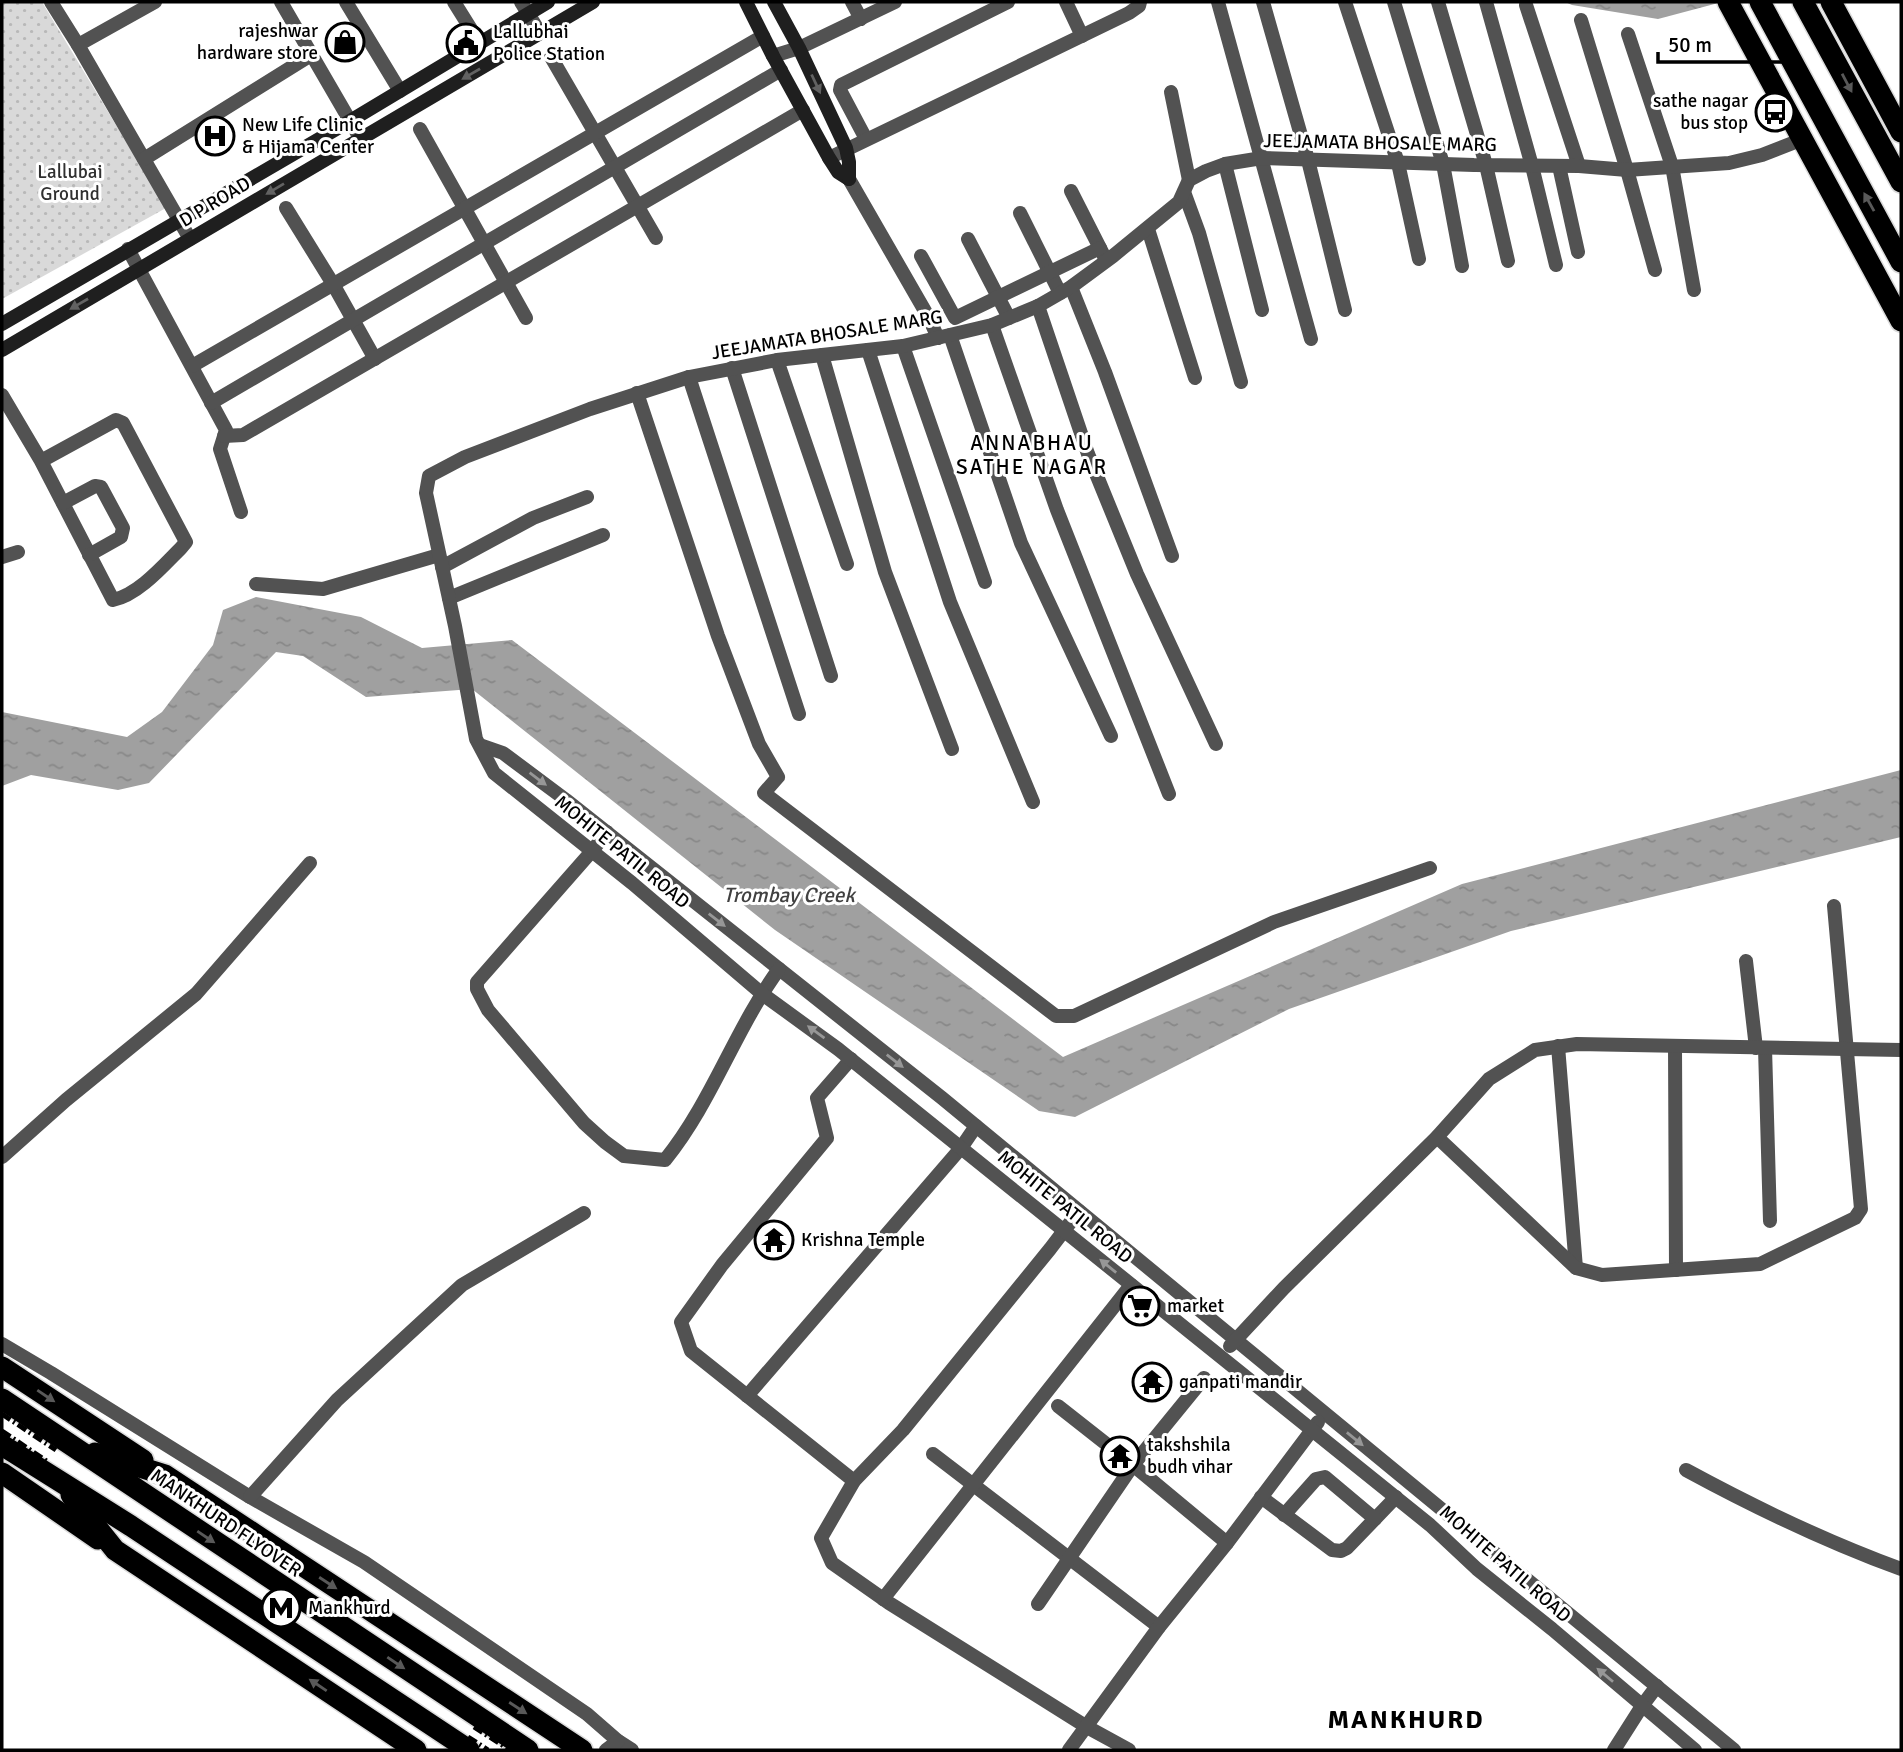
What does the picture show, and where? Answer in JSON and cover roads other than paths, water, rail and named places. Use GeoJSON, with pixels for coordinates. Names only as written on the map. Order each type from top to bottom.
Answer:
{"type":"FeatureCollection","features":[{"type":"Feature","properties":{"kind":"highway"},"geometry":{"type":"LineString","coordinates":[[1728,2],[1901,321]]}},
{"type":"Feature","properties":{"kind":"highway"},"geometry":{"type":"LineString","coordinates":[[1760,2],[1901,262]]}},
{"type":"Feature","properties":{"kind":"highway"},"geometry":{"type":"LineString","coordinates":[[1803,2],[1901,183]]}},
{"type":"Feature","properties":{"kind":"highway"},"geometry":{"type":"LineString","coordinates":[[1830,2],[1901,132]]}},
{"type":"Feature","properties":{"kind":"highway"},"geometry":{"type":"LineString","coordinates":[[2,1367],[582,1750]]}},
{"type":"Feature","properties":{"kind":"highway"},"geometry":{"type":"LineString","coordinates":[[2,1399],[76,1447],[166,1475]]}},
{"type":"Feature","properties":{"kind":"highway"},"geometry":{"type":"LineString","coordinates":[[2,1445],[131,1526],[469,1750]]}},
{"type":"Feature","properties":{"kind":"highway","name":"MANKHURD FLYOVER"},"geometry":{"type":"LineString","coordinates":[[76,1447],[149,1499],[528,1750]]}},
{"type":"Feature","properties":{"kind":"highway"},"geometry":{"type":"LineString","coordinates":[[2,1473],[416,1750]]}},
{"type":"Feature","properties":{"kind":"highway"},"geometry":{"type":"LineString","coordinates":[[58,1479],[115,1550]]}},
{"type":"Feature","properties":{"kind":"street"},"geometry":{"type":"LineString","coordinates":[[51,2],[190,239]]}},
{"type":"Feature","properties":{"kind":"street"},"geometry":{"type":"LineString","coordinates":[[78,45],[155,2]]}},
{"type":"Feature","properties":{"kind":"street"},"geometry":{"type":"LineString","coordinates":[[281,2],[360,138]]}},
{"type":"Feature","properties":{"kind":"street"},"geometry":{"type":"LineString","coordinates":[[346,2],[400,91]]}},
{"type":"Feature","properties":{"kind":"street"},"geometry":{"type":"LineString","coordinates":[[454,2],[480,42]]}},
{"type":"Feature","properties":{"kind":"street","name":"D P ROAD"},"geometry":{"type":"LineString","coordinates":[[2,324],[400,91],[480,42],[525,7],[548,2]]}},
{"type":"Feature","properties":{"kind":"street","name":"D P ROAD"},"geometry":{"type":"LineString","coordinates":[[2,350],[593,2]]}},
{"type":"Feature","properties":{"kind":"street"},"geometry":{"type":"LineString","coordinates":[[746,2],[829,158],[838,172],[849,179],[921,305],[944,336],[1021,542],[1111,736]]}},
{"type":"Feature","properties":{"kind":"street"},"geometry":{"type":"LineString","coordinates":[[774,2],[846,148],[849,179]]}},
{"type":"Feature","properties":{"kind":"street"},"geometry":{"type":"LineString","coordinates":[[852,2],[862,19]]}},
{"type":"Feature","properties":{"kind":"street"},"geometry":{"type":"LineString","coordinates":[[773,56],[799,48],[895,2]]}},
{"type":"Feature","properties":{"kind":"street"},"geometry":{"type":"LineString","coordinates":[[866,139],[840,90],[841,85],[1008,2]]}},
{"type":"Feature","properties":{"kind":"street"},"geometry":{"type":"LineString","coordinates":[[1066,2],[1082,36]]}},
{"type":"Feature","properties":{"kind":"street"},"geometry":{"type":"LineString","coordinates":[[829,158],[1129,13],[1139,6],[1140,2]]}},
{"type":"Feature","properties":{"kind":"street"},"geometry":{"type":"LineString","coordinates":[[1218,2],[1311,339]]}},
{"type":"Feature","properties":{"kind":"street"},"geometry":{"type":"LineString","coordinates":[[1263,2],[1308,160],[1345,310]]}},
{"type":"Feature","properties":{"kind":"street"},"geometry":{"type":"LineString","coordinates":[[1345,2],[1398,163],[1419,258]]}},
{"type":"Feature","properties":{"kind":"street"},"geometry":{"type":"LineString","coordinates":[[1394,2],[1443,164],[1462,266]]}},
{"type":"Feature","properties":{"kind":"street"},"geometry":{"type":"LineString","coordinates":[[1438,2],[1486,165],[1508,261]]}},
{"type":"Feature","properties":{"kind":"street"},"geometry":{"type":"LineString","coordinates":[[1486,2],[1532,166],[1556,265]]}},
{"type":"Feature","properties":{"kind":"street"},"geometry":{"type":"LineString","coordinates":[[1526,5],[1579,166]]}},
{"type":"Feature","properties":{"kind":"street"},"geometry":{"type":"LineString","coordinates":[[525,7],[540,33]]}},
{"type":"Feature","properties":{"kind":"street"},"geometry":{"type":"LineString","coordinates":[[1581,20],[1655,270]]}},
{"type":"Feature","properties":{"kind":"street"},"geometry":{"type":"LineString","coordinates":[[1628,34],[1672,166],[1694,290]]}},
{"type":"Feature","properties":{"kind":"street"},"geometry":{"type":"LineString","coordinates":[[192,366],[763,36]]}},
{"type":"Feature","properties":{"kind":"street"},"geometry":{"type":"LineString","coordinates":[[144,159],[311,55]]}},
{"type":"Feature","properties":{"kind":"street"},"geometry":{"type":"LineString","coordinates":[[551,57],[656,238]]}},
{"type":"Feature","properties":{"kind":"street"},"geometry":{"type":"LineString","coordinates":[[211,402],[781,70]]}},
{"type":"Feature","properties":{"kind":"street"},"geometry":{"type":"LineString","coordinates":[[1171,92],[1187,186],[1241,382]]}},
{"type":"Feature","properties":{"kind":"street"},"geometry":{"type":"LineString","coordinates":[[224,436],[243,435],[803,110]]}},
{"type":"Feature","properties":{"kind":"street"},"geometry":{"type":"LineString","coordinates":[[420,129],[526,317]]}},
{"type":"Feature","properties":{"kind":"street","name":"JEEJAMATA BHOSALE MARG"},"geometry":{"type":"LineString","coordinates":[[468,694],[426,493],[429,476],[465,457],[590,409],[689,377],[777,360],[903,346],[992,325],[1038,306],[1065,290],[1103,254],[1149,229],[1179,202],[1187,186],[1206,171],[1225,164],[1262,158],[1579,166],[1627,170],[1729,163],[1762,155],[1803,139]]}},
{"type":"Feature","properties":{"kind":"street"},"geometry":{"type":"LineString","coordinates":[[1225,164],[1262,310]]}},
{"type":"Feature","properties":{"kind":"street"},"geometry":{"type":"LineString","coordinates":[[1559,166],[1578,252]]}},
{"type":"Feature","properties":{"kind":"street"},"geometry":{"type":"LineString","coordinates":[[921,256],[955,318],[1050,273],[1103,254],[1071,191]]}},
{"type":"Feature","properties":{"kind":"street"},"geometry":{"type":"LineString","coordinates":[[286,208],[375,359]]}},
{"type":"Feature","properties":{"kind":"street"},"geometry":{"type":"LineString","coordinates":[[1020,213],[1050,273],[1065,290],[1105,372],[1172,556]]}},
{"type":"Feature","properties":{"kind":"street"},"geometry":{"type":"LineString","coordinates":[[1149,229],[1195,378]]}},
{"type":"Feature","properties":{"kind":"street"},"geometry":{"type":"LineString","coordinates":[[968,239],[1009,318]]}},
{"type":"Feature","properties":{"kind":"street"},"geometry":{"type":"LineString","coordinates":[[128,249],[226,430],[220,449],[241,512]]}},
{"type":"Feature","properties":{"kind":"street"},"geometry":{"type":"LineString","coordinates":[[921,305],[942,293]]}},
{"type":"Feature","properties":{"kind":"street"},"geometry":{"type":"LineString","coordinates":[[1038,306],[1093,466],[1138,574],[1216,744]]}},
{"type":"Feature","properties":{"kind":"street"},"geometry":{"type":"LineString","coordinates":[[992,325],[1057,510],[1169,794]]}},
{"type":"Feature","properties":{"kind":"street"},"geometry":{"type":"LineString","coordinates":[[903,346],[985,582]]}},
{"type":"Feature","properties":{"kind":"street"},"geometry":{"type":"LineString","coordinates":[[867,350],[950,602],[1033,802]]}},
{"type":"Feature","properties":{"kind":"street"},"geometry":{"type":"LineString","coordinates":[[822,355],[885,572],[952,749]]}},
{"type":"Feature","properties":{"kind":"street"},"geometry":{"type":"LineString","coordinates":[[777,360],[847,564]]}},
{"type":"Feature","properties":{"kind":"street"},"geometry":{"type":"LineString","coordinates":[[732,368],[831,676]]}},
{"type":"Feature","properties":{"kind":"street"},"geometry":{"type":"LineString","coordinates":[[689,377],[799,714]]}},
{"type":"Feature","properties":{"kind":"street"},"geometry":{"type":"LineString","coordinates":[[637,393],[718,636],[759,744],[778,777],[764,793],[1056,1016],[1074,1016],[1274,922],[1430,867]]}},
{"type":"Feature","properties":{"kind":"street"},"geometry":{"type":"LineString","coordinates":[[2,396],[7,416],[41,461],[113,600],[145,583],[186,542],[123,423],[116,420],[41,461]]}},
{"type":"Feature","properties":{"kind":"street"},"geometry":{"type":"LineString","coordinates":[[63,503],[94,486],[101,487],[123,528],[121,537],[89,555]]}},
{"type":"Feature","properties":{"kind":"street"},"geometry":{"type":"LineString","coordinates":[[256,584],[323,589],[440,561],[533,518],[587,497]]}},
{"type":"Feature","properties":{"kind":"street"},"geometry":{"type":"LineString","coordinates":[[449,598],[603,535]]}},
{"type":"Feature","properties":{"kind":"street"},"geometry":{"type":"LineString","coordinates":[[2,557],[18,552]]}},
{"type":"Feature","properties":{"kind":"street","name":"MOHITE PATIL ROAD"},"geometry":{"type":"LineString","coordinates":[[468,694],[477,739],[494,773],[632,883],[761,993],[851,1059],[1396,1497],[1477,1569],[1695,1750]]}},
{"type":"Feature","properties":{"kind":"street"},"geometry":{"type":"LineString","coordinates":[[480,745],[503,753],[568,802],[933,1091],[1734,1750]]}},
{"type":"Feature","properties":{"kind":"street"},"geometry":{"type":"LineString","coordinates":[[553,820],[568,802]]}},
{"type":"Feature","properties":{"kind":"street"},"geometry":{"type":"LineString","coordinates":[[607,832],[477,982],[477,989],[488,1010],[584,1123],[605,1142],[624,1156],[665,1160],[684,1136],[761,993],[779,969]]}},
{"type":"Feature","properties":{"kind":"street"},"geometry":{"type":"LineString","coordinates":[[2,1157],[66,1100],[196,995],[310,863]]}},
{"type":"Feature","properties":{"kind":"street"},"geometry":{"type":"LineString","coordinates":[[632,883],[647,864]]}},
{"type":"Feature","properties":{"kind":"street"},"geometry":{"type":"LineString","coordinates":[[1437,1137],[1576,1268],[1602,1275],[1760,1264],[1855,1218],[1861,1209],[1834,906]]}},
{"type":"Feature","properties":{"kind":"street"},"geometry":{"type":"LineString","coordinates":[[1746,961],[1760,1048],[1770,1221]]}},
{"type":"Feature","properties":{"kind":"street"},"geometry":{"type":"LineString","coordinates":[[1220,1356],[1284,1288],[1437,1137],[1489,1079],[1535,1050],[1577,1044],[1901,1050]]}},
{"type":"Feature","properties":{"kind":"street"},"geometry":{"type":"LineString","coordinates":[[1558,1046],[1576,1268]]}},
{"type":"Feature","properties":{"kind":"street"},"geometry":{"type":"LineString","coordinates":[[1675,1046],[1676,1269]]}},
{"type":"Feature","properties":{"kind":"street"},"geometry":{"type":"LineString","coordinates":[[851,1059],[817,1098],[828,1138],[722,1265],[681,1322],[691,1351],[854,1481]]}},
{"type":"Feature","properties":{"kind":"street"},"geometry":{"type":"LineString","coordinates":[[916,1112],[933,1091]]}},
{"type":"Feature","properties":{"kind":"street"},"geometry":{"type":"LineString","coordinates":[[747,1396],[961,1147],[976,1126]]}},
{"type":"Feature","properties":{"kind":"street"},"geometry":{"type":"LineString","coordinates":[[1079,1211],[903,1430],[854,1481],[821,1538],[832,1563],[883,1599],[1087,1727],[1129,1750]]}},
{"type":"Feature","properties":{"kind":"street"},"geometry":{"type":"LineString","coordinates":[[250,1497],[337,1400],[462,1285],[584,1213]]}},
{"type":"Feature","properties":{"kind":"street"},"geometry":{"type":"LineString","coordinates":[[883,1599],[1131,1284]]}},
{"type":"Feature","properties":{"kind":"street"},"geometry":{"type":"LineString","coordinates":[[2,1344],[250,1497],[364,1562],[587,1714],[612,1746],[632,1750]]}},
{"type":"Feature","properties":{"kind":"street"},"geometry":{"type":"LineString","coordinates":[[1038,1604],[1133,1465],[1204,1378]]}},
{"type":"Feature","properties":{"kind":"street"},"geometry":{"type":"LineString","coordinates":[[1058,1406],[1227,1543]]}},
{"type":"Feature","properties":{"kind":"street"},"geometry":{"type":"LineString","coordinates":[[1069,1750],[1159,1627],[1313,1430],[1323,1413]]}},
{"type":"Feature","properties":{"kind":"street"},"geometry":{"type":"LineString","coordinates":[[933,1454],[1159,1627]]}},
{"type":"Feature","properties":{"kind":"street"},"geometry":{"type":"LineString","coordinates":[[1686,1470],[1749,1504],[1901,1569]]}},
{"type":"Feature","properties":{"kind":"street"},"geometry":{"type":"LineString","coordinates":[[1284,1515],[1316,1479],[1325,1478],[1375,1519]]}},
{"type":"Feature","properties":{"kind":"street"},"geometry":{"type":"LineString","coordinates":[[1261,1497],[1332,1550],[1341,1551],[1396,1497]]}},
{"type":"Feature","properties":{"kind":"street"},"geometry":{"type":"LineString","coordinates":[[1419,1516],[1431,1500]]}},
{"type":"Feature","properties":{"kind":"street"},"geometry":{"type":"LineString","coordinates":[[1552,1629],[1566,1612]]}},
{"type":"Feature","properties":{"kind":"street"},"geometry":{"type":"LineString","coordinates":[[1615,1750],[1657,1686]]}},
{"type":"Feature","properties":{"kind":"water"},"geometry":{"type":"Polygon","coordinates":[[[1565,2],[1722,2],[1658,19],[1565,2]]]}},
{"type":"Feature","properties":{"kind":"water","name":"Trombay Creek"},"geometry":{"type":"Polygon","coordinates":[[[256,597],[361,617],[422,648],[512,640],[1063,1057],[1462,884],[1901,770],[1901,837],[1511,931],[1289,1009],[1075,1117],[1039,1111],[775,930],[472,689],[366,697],[303,656],[276,652],[149,783],[118,790],[31,775],[2,786],[2,712],[127,737],[162,712],[213,645],[223,610],[256,597]]]}},
{"type":"Feature","properties":{"kind":"railway"},"geometry":{"type":"LineString","coordinates":[[2,1414],[56,1450]]}},
{"type":"Feature","properties":{"kind":"railway"},"geometry":{"type":"LineString","coordinates":[[2,1431],[48,1462]]}},
{"type":"Feature","properties":{"kind":"railway"},"geometry":{"type":"LineString","coordinates":[[474,1727],[510,1750]]}},
{"type":"Feature","properties":{"kind":"railway"},"geometry":{"type":"LineString","coordinates":[[468,1737],[488,1750]]}},
{"type":"Feature","properties":{"kind":"place","name":"rajeshwar hardware store"},"geometry":{"type":"Point","coordinates":[345,42]}},
{"type":"Feature","properties":{"kind":"place","name":"Lallubhai Police Station"},"geometry":{"type":"Point","coordinates":[466,43]}},
{"type":"Feature","properties":{"kind":"place","name":"sathe nagar bus stop"},"geometry":{"type":"Point","coordinates":[1775,112]}},
{"type":"Feature","properties":{"kind":"place","name":"New Life Clinic & Hijama Center"},"geometry":{"type":"Point","coordinates":[215,136]}},
{"type":"Feature","properties":{"kind":"place","name":"Krishna Temple"},"geometry":{"type":"Point","coordinates":[774,1240]}},
{"type":"Feature","properties":{"kind":"place","name":"market"},"geometry":{"type":"Point","coordinates":[1140,1306]}},
{"type":"Feature","properties":{"kind":"place","name":"ganpati mandir"},"geometry":{"type":"Point","coordinates":[1152,1382]}},
{"type":"Feature","properties":{"kind":"place","name":"takshshila budh vihar"},"geometry":{"type":"Point","coordinates":[1120,1456]}},
{"type":"Feature","properties":{"kind":"place","name":"Mankhurd"},"geometry":{"type":"Point","coordinates":[281,1608]}},
{"type":"Feature","properties":{"kind":"district","name":"ANNABHAU SATHE NAGAR"},"geometry":{"type":"Point","coordinates":[1032,455]}},
{"type":"Feature","properties":{"kind":"district","name":"MANKHURD"},"geometry":{"type":"Point","coordinates":[1406,1720]}},
{"type":"Feature","properties":{"kind":"park label","name":"Lallubai Ground"},"geometry":{"type":"Point","coordinates":[70,183]}}]}
